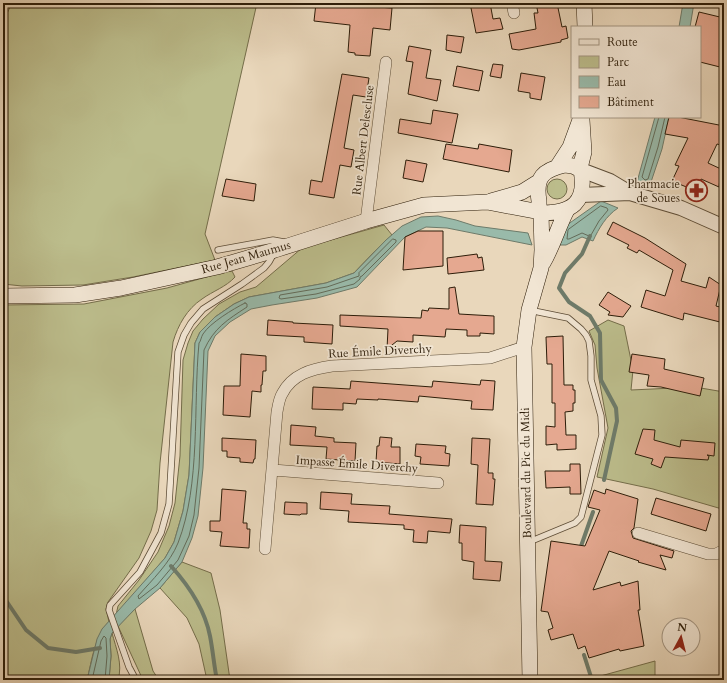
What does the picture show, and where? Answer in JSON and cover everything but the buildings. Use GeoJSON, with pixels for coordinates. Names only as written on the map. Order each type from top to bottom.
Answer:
{"type":"FeatureCollection","features":[{"type":"Feature","properties":{"kind":"main road"},"geometry":{"type":"LineString","coordinates":[[584,3],[585,26]]}},
{"type":"Feature","properties":{"kind":"main road"},"geometry":{"type":"LineString","coordinates":[[557,167],[570,147],[581,118]]}},
{"type":"Feature","properties":{"kind":"main road"},"geometry":{"type":"LineString","coordinates":[[541,268],[551,251],[559,226],[568,210],[577,203],[581,195],[582,176],[580,169],[584,152],[581,118]]}},
{"type":"Feature","properties":{"kind":"main road"},"geometry":{"type":"LineString","coordinates":[[487,202],[522,192],[538,182],[546,171],[557,167],[565,165],[580,169]]}},
{"type":"Feature","properties":{"kind":"main road"},"geometry":{"type":"LineString","coordinates":[[538,182],[537,192],[541,213],[541,268]]}},
{"type":"Feature","properties":{"kind":"main road"},"geometry":{"type":"LineString","coordinates":[[487,202],[541,213],[568,210]]}},
{"type":"Feature","properties":{"kind":"main road","name":"Rue Jean Maumus"},"geometry":{"type":"LineString","coordinates":[[3,296],[75,295],[121,288],[217,267],[366,221],[424,205],[487,202]]}},
{"type":"Feature","properties":{"kind":"main road","name":"Boulevard du Pic du Midi"},"geometry":{"type":"LineString","coordinates":[[530,680],[524,347],[529,310],[541,268]]}},
{"type":"Feature","properties":{"kind":"street","name":"Rue Albert Delescluse"},"geometry":{"type":"LineString","coordinates":[[366,221],[386,62]]}},
{"type":"Feature","properties":{"kind":"street"},"geometry":{"type":"LineString","coordinates":[[580,169],[610,181],[630,193],[681,208],[724,227]]}},
{"type":"Feature","properties":{"kind":"street"},"geometry":{"type":"LineString","coordinates":[[581,195],[630,193]]}},
{"type":"Feature","properties":{"kind":"street","name":"Rue Émile Diverchy"},"geometry":{"type":"LineString","coordinates":[[265,549],[277,412],[282,394],[294,378],[313,369],[332,366],[490,358],[524,347]]}},
{"type":"Feature","properties":{"kind":"street","name":"Impasse Émile Diverchy"},"geometry":{"type":"LineString","coordinates":[[273,470],[438,483]]}},
{"type":"Feature","properties":{"kind":"street"},"geometry":{"type":"LineString","coordinates":[[638,533],[708,554],[716,554],[724,551]]}},
{"type":"Feature","properties":{"kind":"lane"},"geometry":{"type":"LineString","coordinates":[[218,250],[272,240],[292,244]]}},
{"type":"Feature","properties":{"kind":"lane"},"geometry":{"type":"LineString","coordinates":[[136,680],[110,616],[110,605],[140,572],[161,534],[169,504],[178,352],[184,335],[191,323],[203,309],[264,268],[269,262],[274,250]]}},
{"type":"Feature","properties":{"kind":"lane"},"geometry":{"type":"LineString","coordinates":[[527,543],[575,523],[581,517],[602,435],[602,416],[591,380],[591,356],[589,341],[586,334],[568,318],[529,310]]}},
{"type":"Feature","properties":{"kind":"green space"},"geometry":{"type":"Polygon","coordinates":[[[12,3],[257,3],[205,234],[215,260],[133,277],[83,285],[22,286],[3,284],[3,22],[12,3]]]}},
{"type":"Feature","properties":{"kind":"green space"},"geometry":{"type":"Polygon","coordinates":[[[557,179],[564,182],[567,189],[564,196],[557,199],[550,196],[547,189],[550,182],[557,179]]]}},
{"type":"Feature","properties":{"kind":"green space"},"geometry":{"type":"Polygon","coordinates":[[[384,225],[392,235],[354,273],[326,283],[249,297],[234,304],[215,317],[200,332],[195,343],[189,475],[183,511],[174,542],[165,558],[116,615],[118,606],[139,580],[158,552],[169,526],[175,503],[180,456],[183,360],[193,331],[219,304],[240,292],[256,287],[302,248],[384,225]]]}},
{"type":"Feature","properties":{"kind":"green space"},"geometry":{"type":"Polygon","coordinates":[[[232,271],[235,277],[228,284],[197,303],[180,324],[175,336],[173,342],[160,463],[157,510],[151,531],[139,558],[108,602],[106,609],[109,622],[104,628],[97,642],[87,680],[3,680],[3,305],[84,304],[167,288],[232,271]]]}},
{"type":"Feature","properties":{"kind":"green space"},"geometry":{"type":"Polygon","coordinates":[[[608,320],[624,326],[633,370],[631,390],[695,387],[724,392],[724,481],[722,509],[653,489],[597,477],[608,428],[597,368],[595,345],[589,331],[608,320]]]}},
{"type":"Feature","properties":{"kind":"green space"},"geometry":{"type":"Polygon","coordinates":[[[182,562],[211,573],[220,610],[230,680],[207,680],[199,644],[187,618],[160,588],[182,562]]]}},
{"type":"Feature","properties":{"kind":"green space"},"geometry":{"type":"Polygon","coordinates":[[[135,609],[153,671],[159,680],[143,680],[118,626],[135,609]]]}},
{"type":"Feature","properties":{"kind":"green space"},"geometry":{"type":"Polygon","coordinates":[[[112,633],[120,668],[118,680],[109,680],[111,656],[110,639],[112,633]]]}},
{"type":"Feature","properties":{"kind":"green space"},"geometry":{"type":"Polygon","coordinates":[[[655,661],[655,680],[586,680],[655,661]]]}},
{"type":"Feature","properties":{"kind":"water"},"geometry":{"type":"Polygon","coordinates":[[[683,3],[694,3],[690,26],[679,26],[683,3]]]}},
{"type":"Feature","properties":{"kind":"water"},"geometry":{"type":"Polygon","coordinates":[[[655,118],[669,118],[662,149],[650,185],[637,182],[655,118]]]}},
{"type":"Feature","properties":{"kind":"water"},"geometry":{"type":"Polygon","coordinates":[[[601,201],[618,208],[603,223],[593,241],[582,237],[566,245],[560,245],[564,227],[601,201]]]}},
{"type":"Feature","properties":{"kind":"water"},"geometry":{"type":"Polygon","coordinates":[[[438,216],[475,226],[528,233],[532,245],[447,228],[426,227],[405,237],[357,287],[317,298],[251,309],[230,322],[215,336],[208,351],[203,468],[198,516],[192,538],[182,562],[160,588],[135,609],[112,633],[110,639],[111,656],[109,680],[87,680],[97,639],[102,629],[165,558],[174,542],[183,511],[189,475],[195,343],[200,332],[215,317],[234,304],[249,297],[326,283],[354,273],[402,226],[421,217],[438,216]]]}},
{"type":"Feature","properties":{"kind":"waterway"},"geometry":{"type":"LineString","coordinates":[[590,236],[582,254],[565,273],[559,288],[569,302],[590,316],[600,333],[601,380],[616,408],[617,421],[604,480]]}},
{"type":"Feature","properties":{"kind":"waterway"},"geometry":{"type":"LineString","coordinates":[[580,549],[593,512]]}},
{"type":"Feature","properties":{"kind":"waterway"},"geometry":{"type":"LineString","coordinates":[[171,566],[190,590],[208,626],[217,680]]}},
{"type":"Feature","properties":{"kind":"waterway"},"geometry":{"type":"LineString","coordinates":[[3,596],[26,630],[48,648],[76,652],[100,648]]}},
{"type":"Feature","properties":{"kind":"waterway"},"geometry":{"type":"LineString","coordinates":[[584,655],[592,680]]}},
{"type":"Feature","properties":{"kind":"place","name":"Pharmacie de Soues"},"geometry":{"type":"Point","coordinates":[696,191]}}]}
